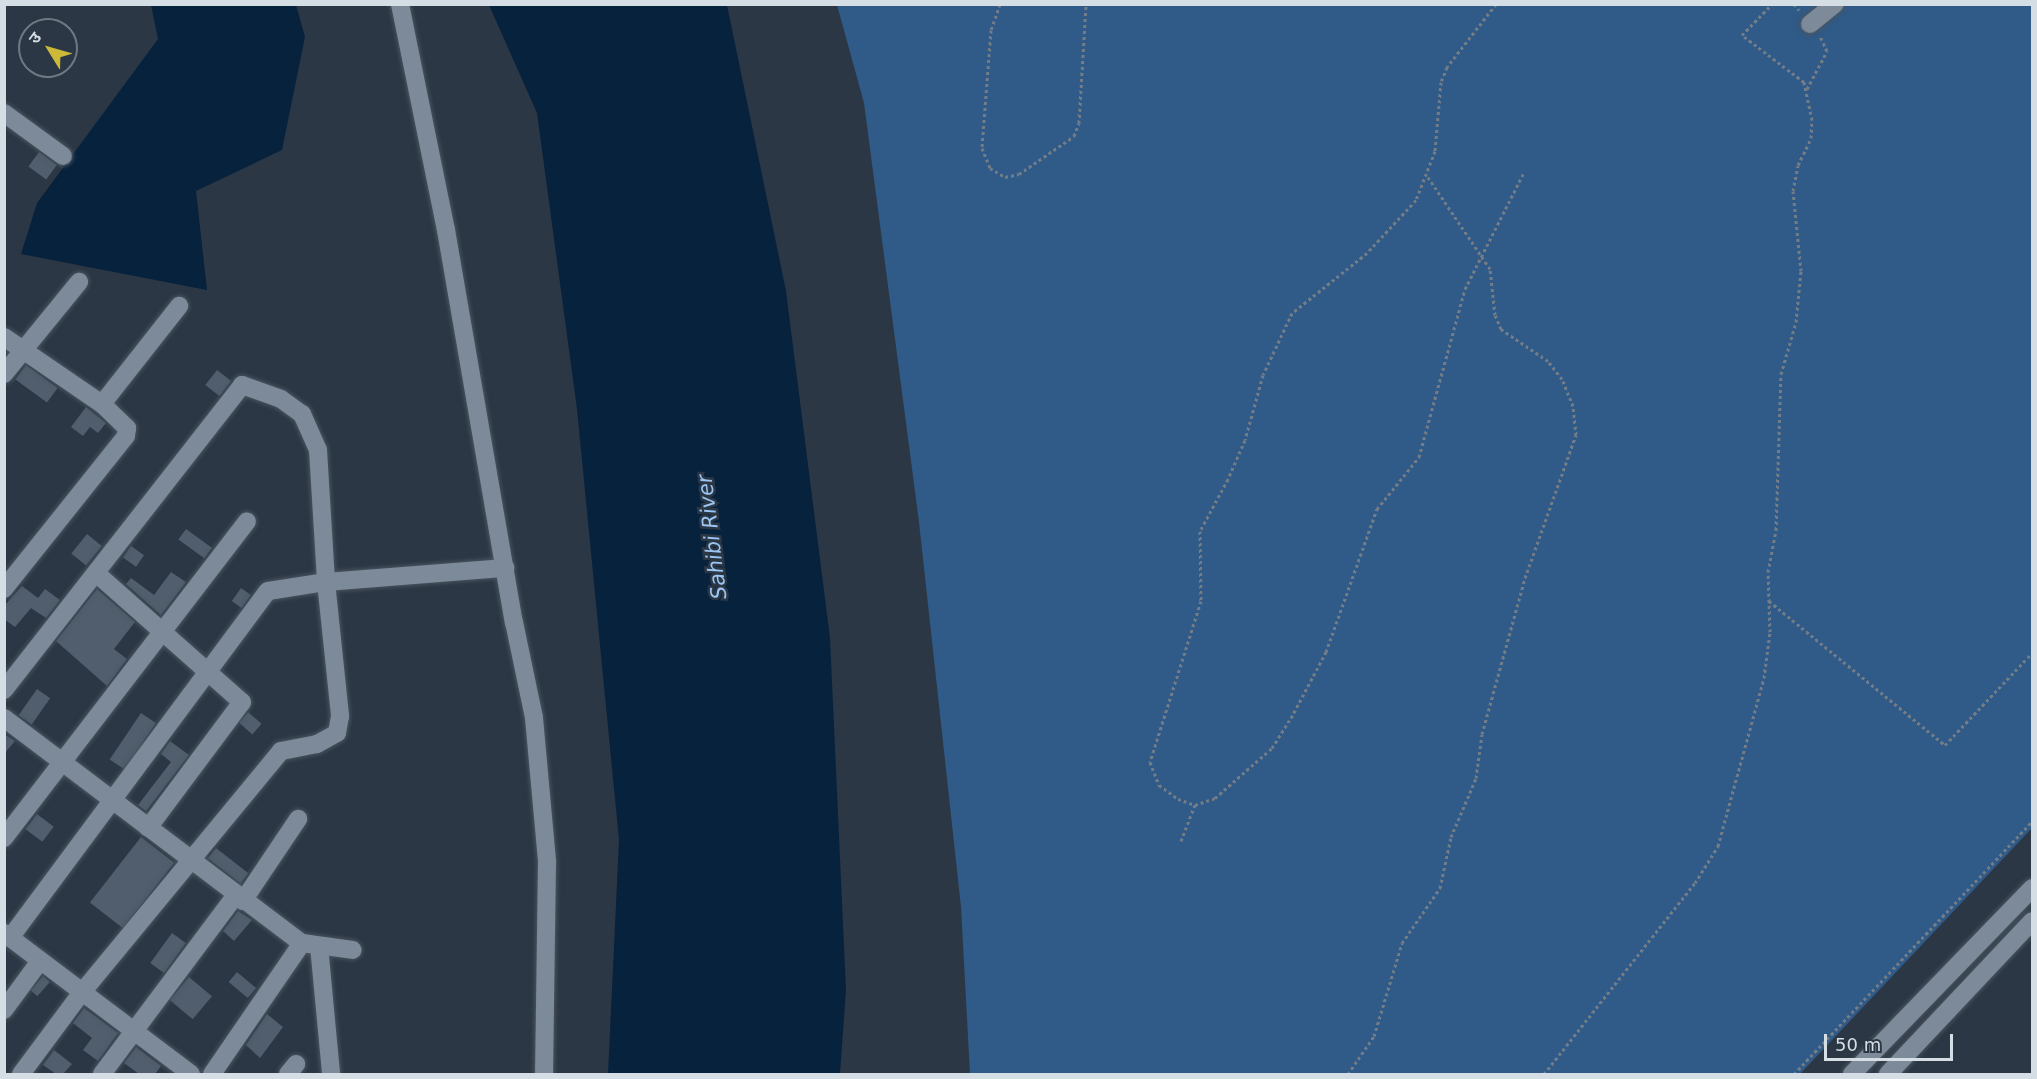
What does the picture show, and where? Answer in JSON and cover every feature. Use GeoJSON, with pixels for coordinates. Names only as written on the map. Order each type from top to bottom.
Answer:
{"type":"FeatureCollection","features":[{"type":"Feature","properties":{"kind":"street"},"geometry":{"type":"LineString","coordinates":[[400,4],[446,230],[542,778],[549,931],[544,1074]]}},
{"type":"Feature","properties":{"kind":"street"},"geometry":{"type":"LineString","coordinates":[[1810,24],[1835,4]]}},
{"type":"Feature","properties":{"kind":"street"},"geometry":{"type":"LineString","coordinates":[[4,113],[63,156]]}},
{"type":"Feature","properties":{"kind":"street"},"geometry":{"type":"LineString","coordinates":[[4,374],[79,282]]}},
{"type":"Feature","properties":{"kind":"street"},"geometry":{"type":"LineString","coordinates":[[102,404],[179,306]]}},
{"type":"Feature","properties":{"kind":"street"},"geometry":{"type":"LineString","coordinates":[[4,337],[124,421],[126,436],[4,589]]}},
{"type":"Feature","properties":{"kind":"street"},"geometry":{"type":"LineString","coordinates":[[4,690],[242,385],[293,406],[312,430],[318,450],[326,582],[339,716],[337,733],[317,744],[281,751],[82,992],[21,1074]]}},
{"type":"Feature","properties":{"kind":"street"},"geometry":{"type":"LineString","coordinates":[[4,838],[247,521]]}},
{"type":"Feature","properties":{"kind":"street"},"geometry":{"type":"LineString","coordinates":[[191,1074],[7,936],[113,801],[268,591],[326,582],[505,568]]}},
{"type":"Feature","properties":{"kind":"street"},"geometry":{"type":"LineString","coordinates":[[96,573],[211,671],[239,698],[241,707],[148,828]]}},
{"type":"Feature","properties":{"kind":"street"},"geometry":{"type":"LineString","coordinates":[[4,717],[239,898],[310,945],[353,950]]}},
{"type":"Feature","properties":{"kind":"street"},"geometry":{"type":"LineString","coordinates":[[102,1074],[298,819]]}},
{"type":"Feature","properties":{"kind":"street"},"geometry":{"type":"LineString","coordinates":[[1852,1074],[2032,888]]}},
{"type":"Feature","properties":{"kind":"street"},"geometry":{"type":"LineString","coordinates":[[1888,1074],[2032,921]]}},
{"type":"Feature","properties":{"kind":"street"},"geometry":{"type":"LineString","coordinates":[[212,1074],[310,945]]}},
{"type":"Feature","properties":{"kind":"street"},"geometry":{"type":"LineString","coordinates":[[310,945],[331,1074]]}},
{"type":"Feature","properties":{"kind":"street"},"geometry":{"type":"LineString","coordinates":[[4,1010],[40,961]]}},
{"type":"Feature","properties":{"kind":"path"},"geometry":{"type":"LineString","coordinates":[[1000,4],[991,30],[982,147],[990,168],[1005,177],[1019,174],[1074,136],[1079,123],[1086,4]]}},
{"type":"Feature","properties":{"kind":"path"},"geometry":{"type":"LineString","coordinates":[[1496,4],[1447,67],[1440,82],[1435,151],[1428,177],[1392,229],[1292,313],[1263,375],[1245,440],[1228,479],[1200,531],[1201,600],[1150,762],[1159,785],[1178,799],[1195,805],[1215,798],[1272,748],[1326,652],[1377,509],[1419,457],[1453,323],[1482,254],[1523,174]]}},
{"type":"Feature","properties":{"kind":"path"},"geometry":{"type":"LineString","coordinates":[[1544,1074],[1695,883],[1718,846],[1764,678],[1769,601],[1768,572],[1776,530],[1781,374],[1796,322],[1801,271],[1793,191],[1798,165],[1811,138],[1812,120],[1804,82],[1742,35],[1772,4]]}},
{"type":"Feature","properties":{"kind":"path"},"geometry":{"type":"LineString","coordinates":[[1794,4],[1827,51],[1806,90]]}},
{"type":"Feature","properties":{"kind":"path"},"geometry":{"type":"LineString","coordinates":[[1348,1074],[1374,1036],[1402,943],[1440,888],[1451,837],[1476,778],[1482,734],[1525,578],[1576,435],[1573,406],[1562,380],[1548,361],[1502,329],[1494,308],[1490,269],[1428,177]]}},
{"type":"Feature","properties":{"kind":"path"},"geometry":{"type":"LineString","coordinates":[[1769,601],[1945,745],[2032,653]]}},
{"type":"Feature","properties":{"kind":"path"},"geometry":{"type":"LineString","coordinates":[[1181,841],[1195,805]]}},
{"type":"Feature","properties":{"kind":"path"},"geometry":{"type":"LineString","coordinates":[[1794,1074],[2032,821]]}},
{"type":"Feature","properties":{"kind":"shaded area"},"geometry":{"type":"Polygon","coordinates":[[[837,5],[2032,5],[2032,828],[1800,1074],[970,1074],[961,907],[919,522],[864,103],[837,5]]]}},
{"type":"Feature","properties":{"kind":"water"},"geometry":{"type":"Polygon","coordinates":[[[151,5],[296,5],[305,37],[282,150],[196,191],[207,290],[21,254],[37,203],[158,39],[151,5]]]}},
{"type":"Feature","properties":{"kind":"water","name":"Sahibi River"},"geometry":{"type":"Polygon","coordinates":[[[489,5],[727,5],[786,291],[830,638],[846,990],[840,1074],[608,1074],[619,840],[577,409],[537,113],[489,5]]]}},
{"type":"Feature","properties":{"kind":"building"},"geometry":{"type":"Polygon","coordinates":[[[39,152],[57,165],[46,179],[28,167],[39,152]]]}},
{"type":"Feature","properties":{"kind":"building"},"geometry":{"type":"Polygon","coordinates":[[[26,365],[58,388],[47,402],[15,380],[26,365]]]}},
{"type":"Feature","properties":{"kind":"building"},"geometry":{"type":"Polygon","coordinates":[[[217,370],[231,381],[219,396],[205,385],[217,370]]]}},
{"type":"Feature","properties":{"kind":"building"},"geometry":{"type":"Polygon","coordinates":[[[86,407],[106,423],[98,433],[90,427],[83,436],[71,427],[86,407]]]}},
{"type":"Feature","properties":{"kind":"building"},"geometry":{"type":"Polygon","coordinates":[[[186,529],[212,548],[204,558],[178,540],[186,529]]]}},
{"type":"Feature","properties":{"kind":"building"},"geometry":{"type":"Polygon","coordinates":[[[87,534],[102,546],[86,565],[71,553],[87,534]]]}},
{"type":"Feature","properties":{"kind":"building"},"geometry":{"type":"Polygon","coordinates":[[[131,546],[144,555],[136,567],[123,557],[131,546]]]}},
{"type":"Feature","properties":{"kind":"building"},"geometry":{"type":"Polygon","coordinates":[[[171,572],[186,582],[161,615],[126,584],[131,578],[154,595],[171,572]]]}},
{"type":"Feature","properties":{"kind":"building"},"geometry":{"type":"Polygon","coordinates":[[[22,586],[38,598],[45,589],[60,600],[46,618],[31,608],[15,627],[4,619],[4,606],[22,586]]]}},
{"type":"Feature","properties":{"kind":"building"},"geometry":{"type":"Polygon","coordinates":[[[241,588],[251,595],[242,608],[232,601],[241,588]]]}},
{"type":"Feature","properties":{"kind":"building"},"geometry":{"type":"Polygon","coordinates":[[[97,589],[135,622],[114,649],[127,659],[107,686],[56,641],[97,589]]]}},
{"type":"Feature","properties":{"kind":"building"},"geometry":{"type":"Polygon","coordinates":[[[37,689],[50,698],[32,724],[19,715],[37,689]]]}},
{"type":"Feature","properties":{"kind":"building"},"geometry":{"type":"Polygon","coordinates":[[[248,712],[262,724],[252,734],[239,723],[248,712]]]}},
{"type":"Feature","properties":{"kind":"building"},"geometry":{"type":"Polygon","coordinates":[[[141,713],[156,723],[125,769],[110,759],[141,713]]]}},
{"type":"Feature","properties":{"kind":"building"},"geometry":{"type":"Polygon","coordinates":[[[4,734],[15,741],[4,754],[4,734]]]}},
{"type":"Feature","properties":{"kind":"building"},"geometry":{"type":"Polygon","coordinates":[[[170,741],[189,755],[146,811],[138,805],[171,762],[161,754],[170,741]]]}},
{"type":"Feature","properties":{"kind":"building"},"geometry":{"type":"Polygon","coordinates":[[[37,814],[54,827],[42,842],[26,829],[37,814]]]}},
{"type":"Feature","properties":{"kind":"building"},"geometry":{"type":"Polygon","coordinates":[[[141,837],[174,863],[123,928],[90,902],[141,837]]]}},
{"type":"Feature","properties":{"kind":"building"},"geometry":{"type":"Polygon","coordinates":[[[216,848],[248,873],[240,883],[208,858],[216,848]]]}},
{"type":"Feature","properties":{"kind":"building"},"geometry":{"type":"Polygon","coordinates":[[[238,911],[252,920],[234,941],[223,931],[238,911]]]}},
{"type":"Feature","properties":{"kind":"building"},"geometry":{"type":"Polygon","coordinates":[[[172,933],[186,943],[164,973],[150,963],[172,933]]]}},
{"type":"Feature","properties":{"kind":"building"},"geometry":{"type":"Polygon","coordinates":[[[237,972],[256,988],[248,998],[229,982],[237,972]]]}},
{"type":"Feature","properties":{"kind":"building"},"geometry":{"type":"Polygon","coordinates":[[[43,976],[50,982],[37,996],[31,990],[43,976]]]}},
{"type":"Feature","properties":{"kind":"building"},"geometry":{"type":"Polygon","coordinates":[[[189,977],[212,996],[193,1019],[170,1000],[189,977]]]}},
{"type":"Feature","properties":{"kind":"building"},"geometry":{"type":"Polygon","coordinates":[[[84,1008],[118,1033],[98,1061],[83,1050],[92,1038],[73,1023],[84,1008]]]}},
{"type":"Feature","properties":{"kind":"building"},"geometry":{"type":"Polygon","coordinates":[[[267,1014],[283,1027],[260,1058],[246,1045],[267,1014]]]}},
{"type":"Feature","properties":{"kind":"building"},"geometry":{"type":"Polygon","coordinates":[[[136,1047],[161,1066],[155,1074],[139,1074],[124,1063],[136,1047]]]}},
{"type":"Feature","properties":{"kind":"building"},"geometry":{"type":"Polygon","coordinates":[[[54,1050],[72,1064],[63,1074],[56,1074],[43,1065],[54,1050]]]}}]}
